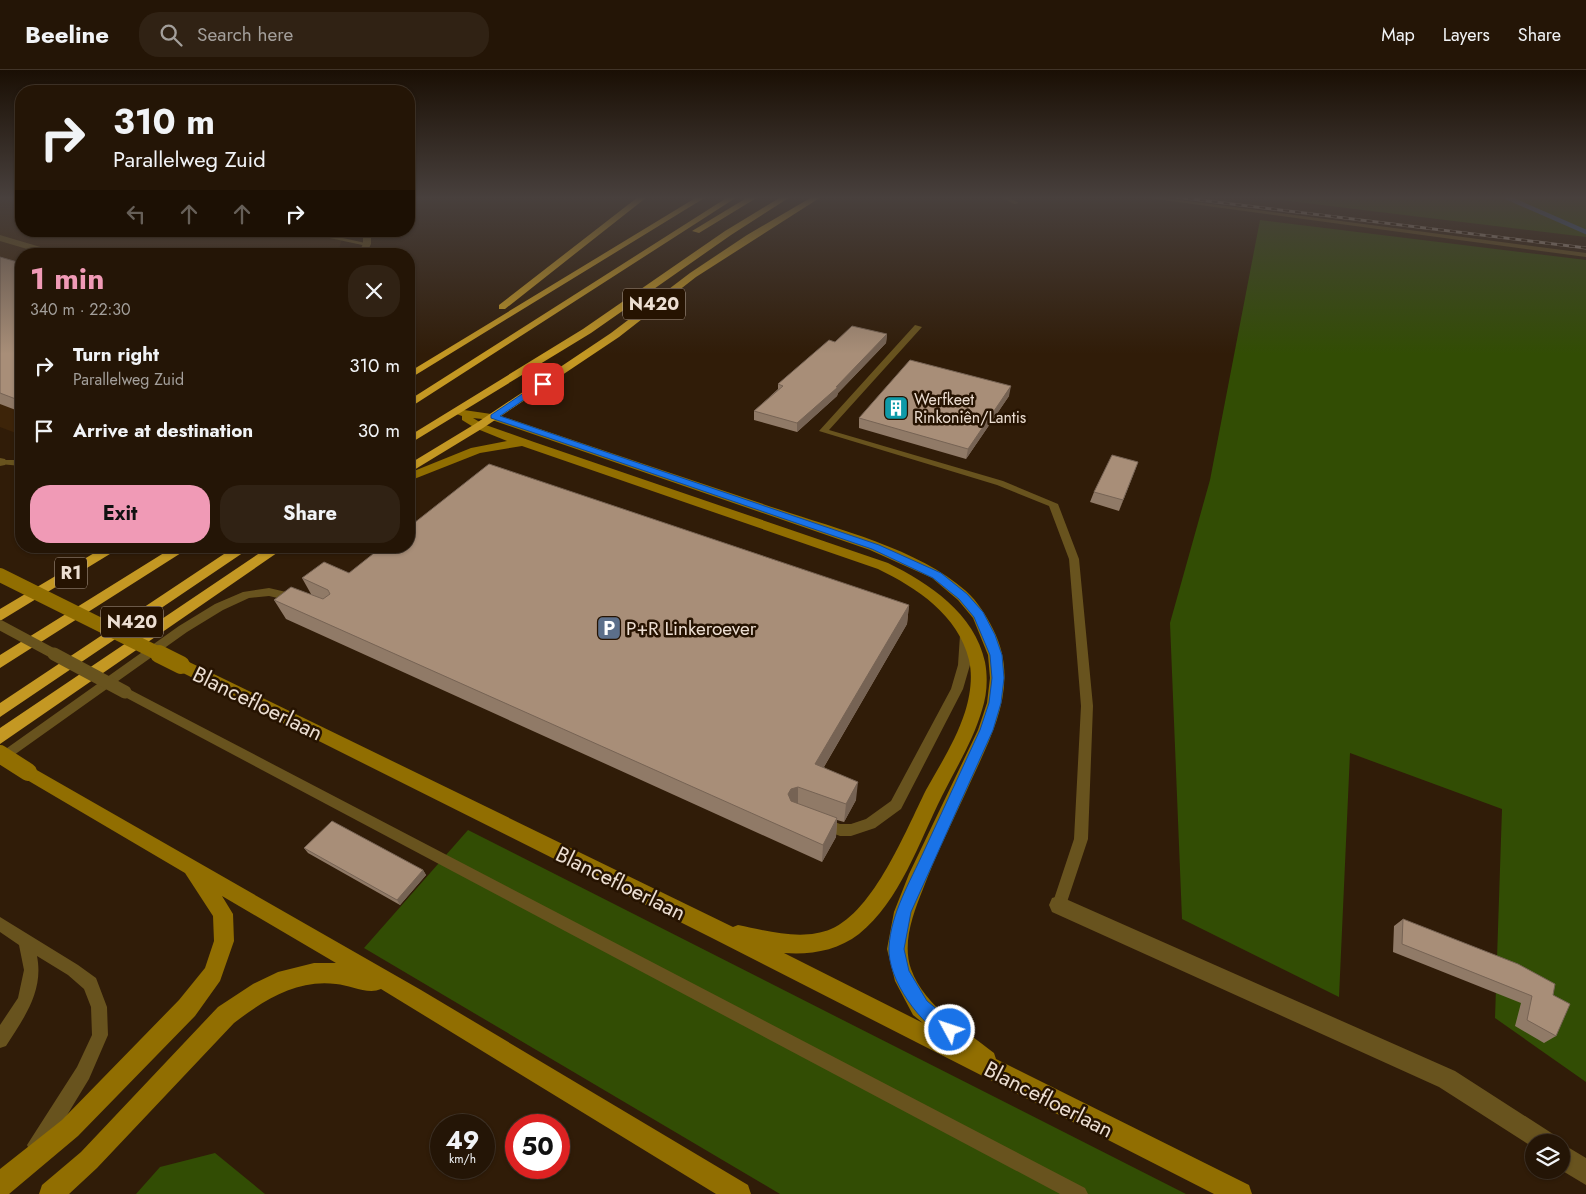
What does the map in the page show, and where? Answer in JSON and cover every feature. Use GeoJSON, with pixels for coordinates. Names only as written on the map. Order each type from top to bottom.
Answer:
{"type":"FeatureCollection","features":[{"type":"Feature","properties":{"kind":"highway"},"geometry":{"type":"LineString","coordinates":[[458,346],[491,314],[516,298],[577,249]]}},
{"type":"Feature","properties":{"kind":"highway"},"geometry":{"type":"LineString","coordinates":[[415,372],[616,249]]}},
{"type":"Feature","properties":{"kind":"highway"},"geometry":{"type":"LineString","coordinates":[[415,401],[653,249]]}},
{"type":"Feature","properties":{"kind":"highway"},"geometry":{"type":"LineString","coordinates":[[600,284],[663,249]]}},
{"type":"Feature","properties":{"kind":"highway","name":"N420"},"geometry":{"type":"LineString","coordinates":[[415,437],[587,331],[704,249]]}},
{"type":"Feature","properties":{"kind":"highway","name":"N420"},"geometry":{"type":"LineString","coordinates":[[415,465],[494,417],[615,335],[693,275],[732,249]]}},
{"type":"Feature","properties":{"kind":"highway","name":"R1"},"geometry":{"type":"LineString","coordinates":[[0,616],[104,553]]}},
{"type":"Feature","properties":{"kind":"highway","name":"R1"},"geometry":{"type":"LineString","coordinates":[[0,662],[174,553]]}},
{"type":"Feature","properties":{"kind":"highway","name":"N420"},"geometry":{"type":"LineString","coordinates":[[0,711],[236,553]]}},
{"type":"Feature","properties":{"kind":"highway","name":"N420"},"geometry":{"type":"LineString","coordinates":[[0,737],[270,553]]}},
{"type":"Feature","properties":{"kind":"main road"},"geometry":{"type":"LineString","coordinates":[[457,412],[494,417],[876,547],[937,575],[963,596],[979,615],[996,655],[998,678],[995,703],[986,730],[904,912],[897,949],[902,974],[922,1007],[1006,1078]]}},
{"type":"Feature","properties":{"kind":"main road"},"geometry":{"type":"LineString","coordinates":[[457,412],[479,426],[530,445],[883,566],[909,578],[939,600],[966,636],[975,658],[979,681],[975,702],[966,729],[899,863],[883,891],[859,922],[833,939],[812,943],[786,944],[719,932]]}},
{"type":"Feature","properties":{"kind":"main road"},"geometry":{"type":"LineString","coordinates":[[415,475],[481,448],[505,443],[530,445]]}},
{"type":"Feature","properties":{"kind":"main road","name":"Blancefloerlaan"},"geometry":{"type":"LineString","coordinates":[[0,575],[719,932],[1240,1194]]}},
{"type":"Feature","properties":{"kind":"main road"},"geometry":{"type":"LineString","coordinates":[[0,754],[414,997],[740,1194]]}},
{"type":"Feature","properties":{"kind":"main road"},"geometry":{"type":"LineString","coordinates":[[7,1180],[70,1128],[187,1008],[212,974],[224,941],[223,914],[205,886],[180,860]]}},
{"type":"Feature","properties":{"kind":"main road"},"geometry":{"type":"LineString","coordinates":[[51,1194],[89,1160],[226,1015],[249,997],[283,979],[321,971],[357,975],[414,997]]}},
{"type":"Feature","properties":{"kind":"street"},"geometry":{"type":"LineString","coordinates":[[1059,904],[1448,1079],[1532,1134]]}},
{"type":"Feature","properties":{"kind":"street"},"geometry":{"type":"LineString","coordinates":[[1570,1161],[1586,1173]]}},
{"type":"Feature","properties":{"kind":"lane"},"geometry":{"type":"LineString","coordinates":[[1544,249],[1586,255]]}},
{"type":"Feature","properties":{"kind":"lane"},"geometry":{"type":"LineString","coordinates":[[918,327],[823,431],[1000,484],[1053,504],[1074,560],[1088,706],[1081,839],[1059,904]]}},
{"type":"Feature","properties":{"kind":"lane"},"geometry":{"type":"LineString","coordinates":[[1,462],[15,463]]}},
{"type":"Feature","properties":{"kind":"lane"},"geometry":{"type":"LineString","coordinates":[[0,760],[183,629],[219,607],[247,595],[270,592],[309,601]]}},
{"type":"Feature","properties":{"kind":"lane"},"geometry":{"type":"LineString","coordinates":[[0,625],[1079,1194]]}},
{"type":"Feature","properties":{"kind":"lane"},"geometry":{"type":"LineString","coordinates":[[814,820],[840,830],[850,830],[870,824],[896,805],[957,689],[964,665],[966,636]]}},
{"type":"Feature","properties":{"kind":"lane"},"geometry":{"type":"LineString","coordinates":[[0,924],[73,970],[90,984],[99,1007],[100,1035],[83,1073],[60,1112],[7,1180]]}},
{"type":"Feature","properties":{"kind":"lane"},"geometry":{"type":"LineString","coordinates":[[0,1040],[25,1001],[32,970],[26,940]]}},
{"type":"Feature","properties":{"kind":"shaded area"},"geometry":{"type":"Polygon","coordinates":[[[0,249],[15,249],[15,433],[0,427],[0,249]]]}},
{"type":"Feature","properties":{"kind":"green space"},"geometry":{"type":"Polygon","coordinates":[[[1254,249],[1500,249],[1586,260],[1586,1082],[1495,1018],[1502,809],[1350,753],[1339,997],[1182,919],[1170,623],[1210,480],[1254,249]]]}},
{"type":"Feature","properties":{"kind":"green space"},"geometry":{"type":"Polygon","coordinates":[[[468,830],[1186,1194],[780,1194],[364,948],[468,830]]]}},
{"type":"Feature","properties":{"kind":"green space"},"geometry":{"type":"Polygon","coordinates":[[[215,1153],[265,1194],[136,1194],[160,1167],[215,1153]]]}},
{"type":"Feature","properties":{"kind":"building"},"geometry":{"type":"Polygon","coordinates":[[[0,257],[15,261],[15,399],[0,393],[0,257]]]}},
{"type":"Feature","properties":{"kind":"building"},"geometry":{"type":"Polygon","coordinates":[[[852,326],[887,334],[836,387],[838,387],[797,423],[754,411],[783,386],[778,384],[829,340],[835,342],[852,326]]]}},
{"type":"Feature","properties":{"kind":"building"},"geometry":{"type":"Polygon","coordinates":[[[910,360],[1011,386],[968,449],[859,418],[910,360]]]}},
{"type":"Feature","properties":{"kind":"building"},"geometry":{"type":"Polygon","coordinates":[[[1112,455],[1138,462],[1123,500],[1094,492],[1112,455]]]}},
{"type":"Feature","properties":{"kind":"building"},"geometry":{"type":"Polygon","coordinates":[[[489,464],[909,605],[815,764],[858,782],[846,804],[798,787],[791,789],[788,794],[791,801],[837,818],[823,845],[274,600],[291,587],[323,599],[330,594],[328,590],[302,578],[324,562],[349,573],[374,553],[415,553],[415,522],[489,464]]]}},
{"type":"Feature","properties":{"kind":"building"},"geometry":{"type":"Polygon","coordinates":[[[332,821],[423,870],[397,900],[304,848],[332,821]]]}},
{"type":"Feature","properties":{"kind":"building"},"geometry":{"type":"Polygon","coordinates":[[[1403,919],[1518,964],[1555,984],[1553,995],[1570,1004],[1556,1036],[1527,1020],[1532,996],[1402,944],[1403,919]]]}},
{"type":"Feature","properties":{"kind":"place","name":"Werfkeet Rinkoniên/Lantis"},"geometry":{"type":"Point","coordinates":[896,408]}},
{"type":"Feature","properties":{"kind":"place","name":"P+R Linkeroever"},"geometry":{"type":"Point","coordinates":[609,628]}},
{"type":"Feature","properties":{"kind":"route"},"geometry":{"type":"LineString","coordinates":[[543,384],[494,417],[639,466],[691,486],[876,547],[937,575],[963,596],[979,615],[996,655],[998,678],[995,703],[986,730],[919,874],[904,912],[897,949],[902,974],[922,1007],[950,1030]]}}]}
